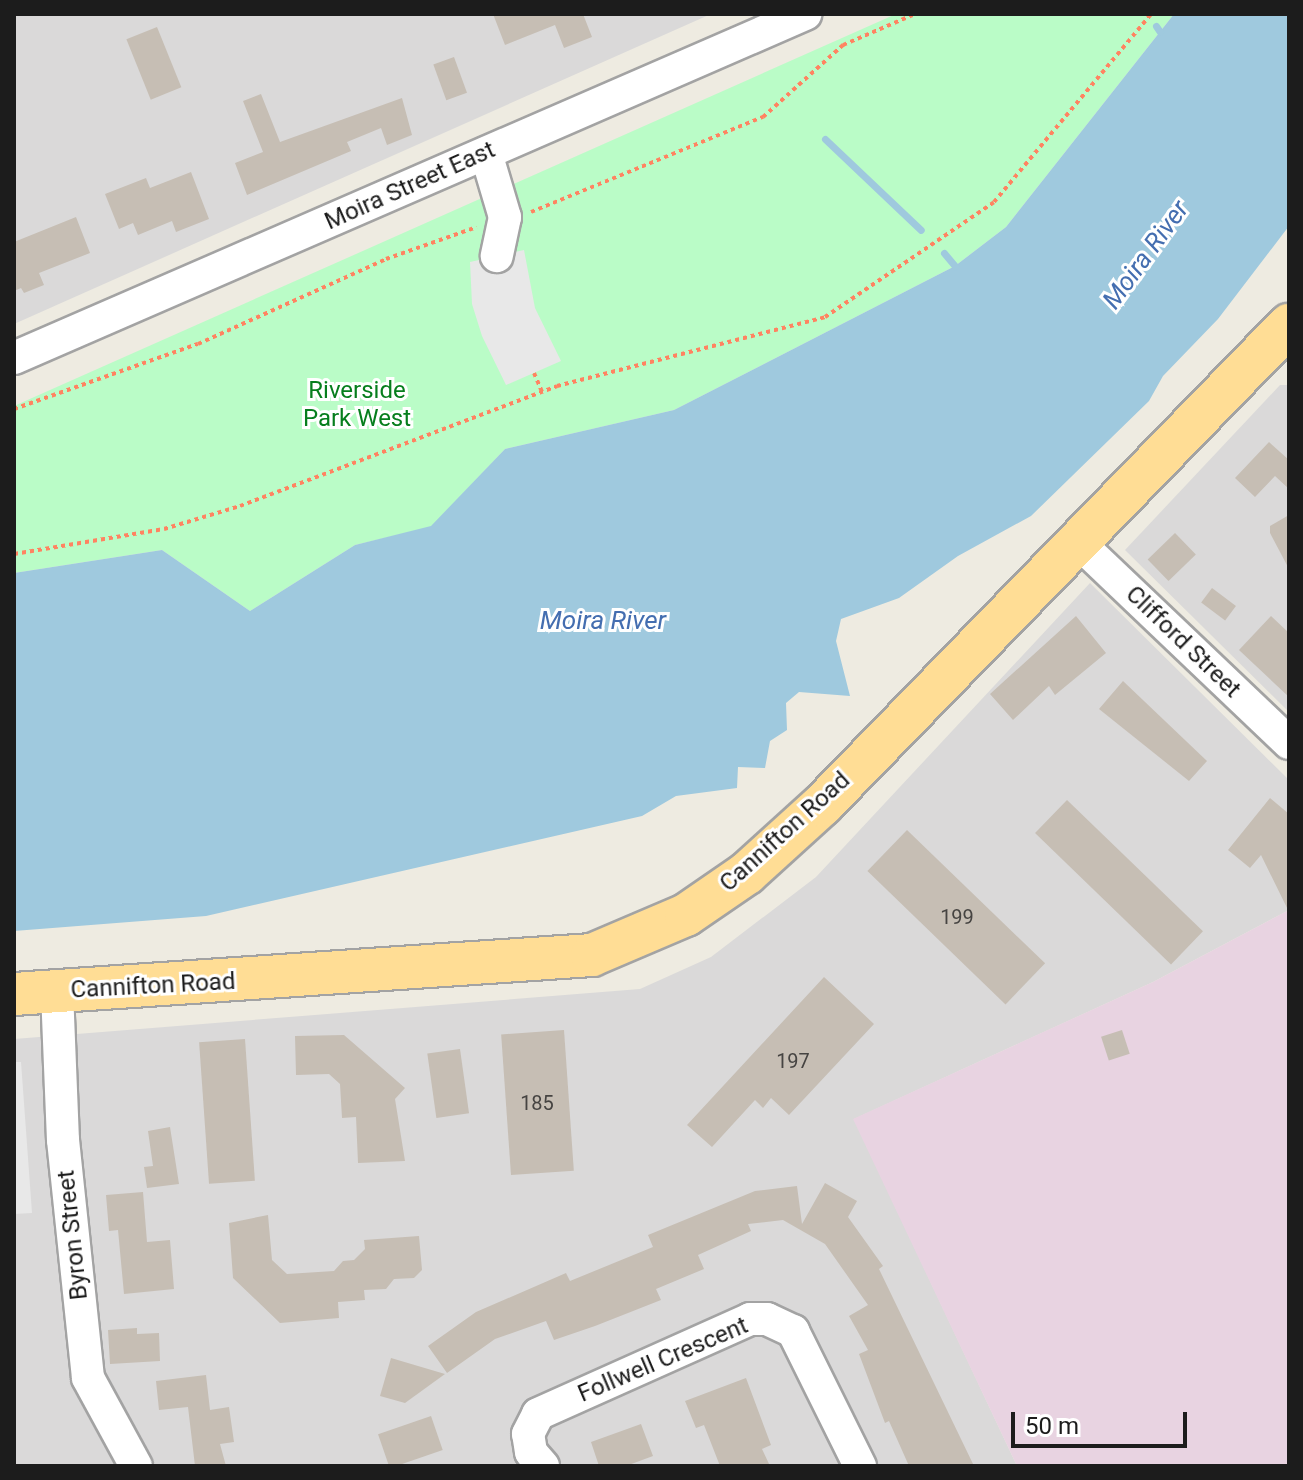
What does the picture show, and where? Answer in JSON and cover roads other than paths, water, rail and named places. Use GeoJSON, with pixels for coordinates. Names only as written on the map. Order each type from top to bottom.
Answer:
{"type":"FeatureCollection","features":[{"type":"Feature","properties":{"kind":"main road","name":"Cannifton Road"},"geometry":{"type":"LineString","coordinates":[[14,994],[272,980],[592,955],[686,915],[747,873],[822,805],[1289,325]]}},
{"type":"Feature","properties":{"kind":"street","name":"Moira Street East"},"geometry":{"type":"LineString","coordinates":[[14,358],[805,14]]}},
{"type":"Feature","properties":{"kind":"street"},"geometry":{"type":"LineString","coordinates":[[486,153],[505,217],[497,256]]}},
{"type":"Feature","properties":{"kind":"street","name":"Clifford Street"},"geometry":{"type":"LineString","coordinates":[[1077,541],[1289,743]]}},
{"type":"Feature","properties":{"kind":"street","name":"Byron Street"},"geometry":{"type":"LineString","coordinates":[[57,991],[63,1140],[88,1378],[136,1466]]}},
{"type":"Feature","properties":{"kind":"street","name":"Follwell Crescent"},"geometry":{"type":"LineString","coordinates":[[543,1466],[531,1452],[528,1434],[538,1414],[750,1319],[767,1319],[793,1331],[860,1466]]}},
{"type":"Feature","properties":{"kind":"water","name":"Moira River"},"geometry":{"type":"Polygon","coordinates":[[[1174,14],[1289,14],[1289,226],[1218,319],[1163,376],[1149,401],[1031,516],[958,556],[899,598],[841,619],[836,641],[850,696],[799,692],[786,703],[787,730],[770,741],[765,768],[738,767],[737,788],[676,796],[642,816],[206,916],[14,931],[14,573],[162,550],[250,611],[355,545],[431,526],[505,449],[674,410],[955,266],[1006,227],[1174,14]]]}},
{"type":"Feature","properties":{"kind":"waterway"},"geometry":{"type":"LineString","coordinates":[[1156,26],[1160,32]]}},
{"type":"Feature","properties":{"kind":"waterway"},"geometry":{"type":"LineString","coordinates":[[825,139],[921,230]]}},
{"type":"Feature","properties":{"kind":"waterway"},"geometry":{"type":"LineString","coordinates":[[944,253],[955,266]]}},
{"type":"Feature","properties":{"kind":"park label","name":"Riverside Park West"},"geometry":{"type":"Point","coordinates":[357,405]}}]}
